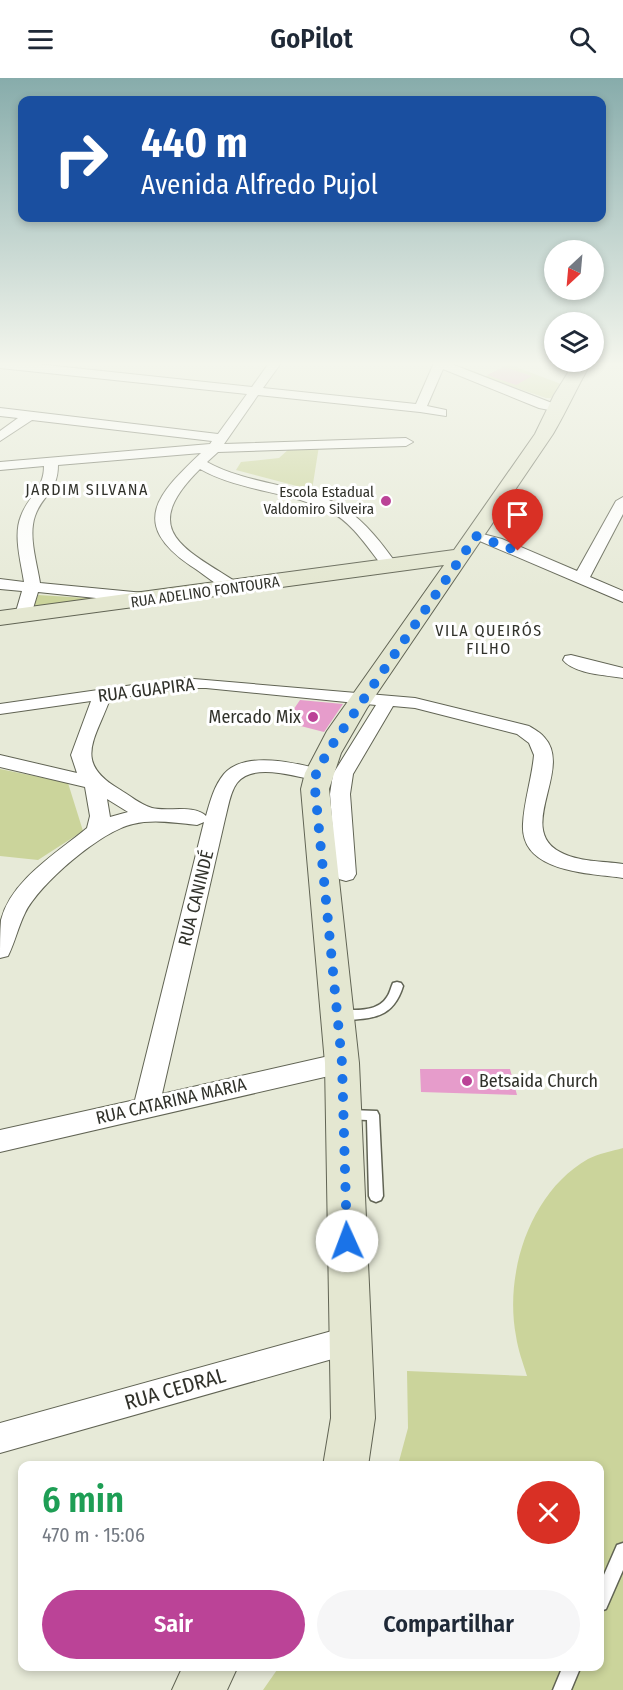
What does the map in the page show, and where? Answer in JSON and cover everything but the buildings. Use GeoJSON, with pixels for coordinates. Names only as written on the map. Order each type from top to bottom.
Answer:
{"type":"FeatureCollection","features":[{"type":"Feature","properties":{"kind":"main road"},"geometry":{"type":"LineString","coordinates":[[346,1461],[352,1418],[350,1340],[359,1153],[343,1114],[342,1063],[315,789],[316,774],[328,751],[376,699],[456,564],[540,438]]}},
{"type":"Feature","properties":{"kind":"main road","name":"RUA ADELINO FONTOURA"},"geometry":{"type":"LineString","coordinates":[[0,618],[154,600],[400,564],[456,564]]}},
{"type":"Feature","properties":{"kind":"main road"},"geometry":{"type":"LineString","coordinates":[[196,1690],[209,1671]]}},
{"type":"Feature","properties":{"kind":"street"},"geometry":{"type":"LineString","coordinates":[[185,438],[218,443],[285,445],[406,442]]}},
{"type":"Feature","properties":{"kind":"street"},"geometry":{"type":"LineString","coordinates":[[221,438],[175,486],[162,515],[162,528],[168,539],[184,555],[235,588]]}},
{"type":"Feature","properties":{"kind":"street"},"geometry":{"type":"LineString","coordinates":[[155,459],[218,443]]}},
{"type":"Feature","properties":{"kind":"street"},"geometry":{"type":"LineString","coordinates":[[0,478],[52,468],[155,459],[198,462],[270,455],[285,445]]}},
{"type":"Feature","properties":{"kind":"street"},"geometry":{"type":"LineString","coordinates":[[198,462],[224,477],[317,501],[338,510],[400,564]]}},
{"type":"Feature","properties":{"kind":"street"},"geometry":{"type":"LineString","coordinates":[[0,466],[52,468]]}},
{"type":"Feature","properties":{"kind":"street"},"geometry":{"type":"LineString","coordinates":[[23,615],[32,585],[25,529],[28,515],[51,480],[52,468]]}},
{"type":"Feature","properties":{"kind":"street"},"geometry":{"type":"LineString","coordinates":[[581,579],[619,516],[623,501]]}},
{"type":"Feature","properties":{"kind":"street"},"geometry":{"type":"LineString","coordinates":[[476,536],[497,542],[623,597]]}},
{"type":"Feature","properties":{"kind":"street"},"geometry":{"type":"LineString","coordinates":[[0,584],[32,585],[154,600]]}},
{"type":"Feature","properties":{"kind":"street"},"geometry":{"type":"LineString","coordinates":[[571,660],[594,668],[623,673]]}},
{"type":"Feature","properties":{"kind":"street","name":"RUA GUAPIRA"},"geometry":{"type":"LineString","coordinates":[[0,709],[193,683],[376,699],[428,706],[533,734],[541,742],[544,752],[532,831],[535,843],[549,855],[561,861],[623,871]]}},
{"type":"Feature","properties":{"kind":"street"},"geometry":{"type":"LineString","coordinates":[[96,831],[100,816],[94,783],[83,767],[80,755],[102,695]]}},
{"type":"Feature","properties":{"kind":"street"},"geometry":{"type":"LineString","coordinates":[[346,874],[340,794],[343,774],[376,699]]}},
{"type":"Feature","properties":{"kind":"street"},"geometry":{"type":"LineString","coordinates":[[0,761],[94,783],[145,813]]}},
{"type":"Feature","properties":{"kind":"street","name":"RUA CANINDÉ"},"geometry":{"type":"LineString","coordinates":[[146,1107],[215,819],[229,780],[234,774],[249,767],[316,774]]}},
{"type":"Feature","properties":{"kind":"street"},"geometry":{"type":"LineString","coordinates":[[0,950],[15,911],[32,885],[96,831],[124,817],[145,813],[197,818]]}},
{"type":"Feature","properties":{"kind":"street","name":"RUA CATARINA MARIA"},"geometry":{"type":"LineString","coordinates":[[0,1141],[342,1063]]}},
{"type":"Feature","properties":{"kind":"street","name":"RUA CEDRAL"},"geometry":{"type":"LineString","coordinates":[[0,1438],[350,1340]]}},
{"type":"Feature","properties":{"kind":"lane"},"geometry":{"type":"LineString","coordinates":[[338,1015],[382,1011],[390,1004],[397,986]]}},
{"type":"Feature","properties":{"kind":"lane"},"geometry":{"type":"LineString","coordinates":[[359,1153],[376,1196]]}},
{"type":"Feature","properties":{"kind":"lane"},"geometry":{"type":"LineString","coordinates":[[604,1594],[623,1551]]}},
{"type":"Feature","properties":{"kind":"lane"},"geometry":{"type":"LineString","coordinates":[[562,1690],[570,1671]]}},
{"type":"Feature","properties":{"kind":"green space"},"geometry":{"type":"Polygon","coordinates":[[[319,446],[312,490],[236,470],[241,462],[279,458],[290,448],[319,446]]]}},
{"type":"Feature","properties":{"kind":"green space"},"geometry":{"type":"Polygon","coordinates":[[[38,595],[103,599],[33,609],[38,595]]]}},
{"type":"Feature","properties":{"kind":"green space"},"geometry":{"type":"Polygon","coordinates":[[[0,769],[68,783],[83,831],[38,860],[0,856],[0,769]]]}},
{"type":"Feature","properties":{"kind":"green space"},"geometry":{"type":"Polygon","coordinates":[[[623,1148],[623,1690],[263,1690],[276,1671],[604,1671],[604,1461],[399,1461],[408,1428],[407,1371],[527,1376],[517,1341],[513,1312],[518,1261],[526,1236],[551,1192],[568,1173],[588,1159],[623,1148]]]}},
{"type":"Feature","properties":{"kind":"place","name":"Escola Estadual Valdomiro Silveira"},"geometry":{"type":"Point","coordinates":[386,501]}},
{"type":"Feature","properties":{"kind":"place","name":"Mercado Mix"},"geometry":{"type":"Point","coordinates":[313,717]}},
{"type":"Feature","properties":{"kind":"place","name":"Betsaida Church"},"geometry":{"type":"Point","coordinates":[467,1081]}},
{"type":"Feature","properties":{"kind":"district","name":"JARDIM SILVANA"},"geometry":{"type":"Point","coordinates":[87,489]}},
{"type":"Feature","properties":{"kind":"district","name":"VILA QUEIRÓS FILHO"},"geometry":{"type":"Point","coordinates":[489,639]}},
{"type":"Feature","properties":{"kind":"route"},"geometry":{"type":"LineString","coordinates":[[347,1241],[342,1063],[315,789],[316,774],[355,710],[476,536],[518,551]]}}]}
